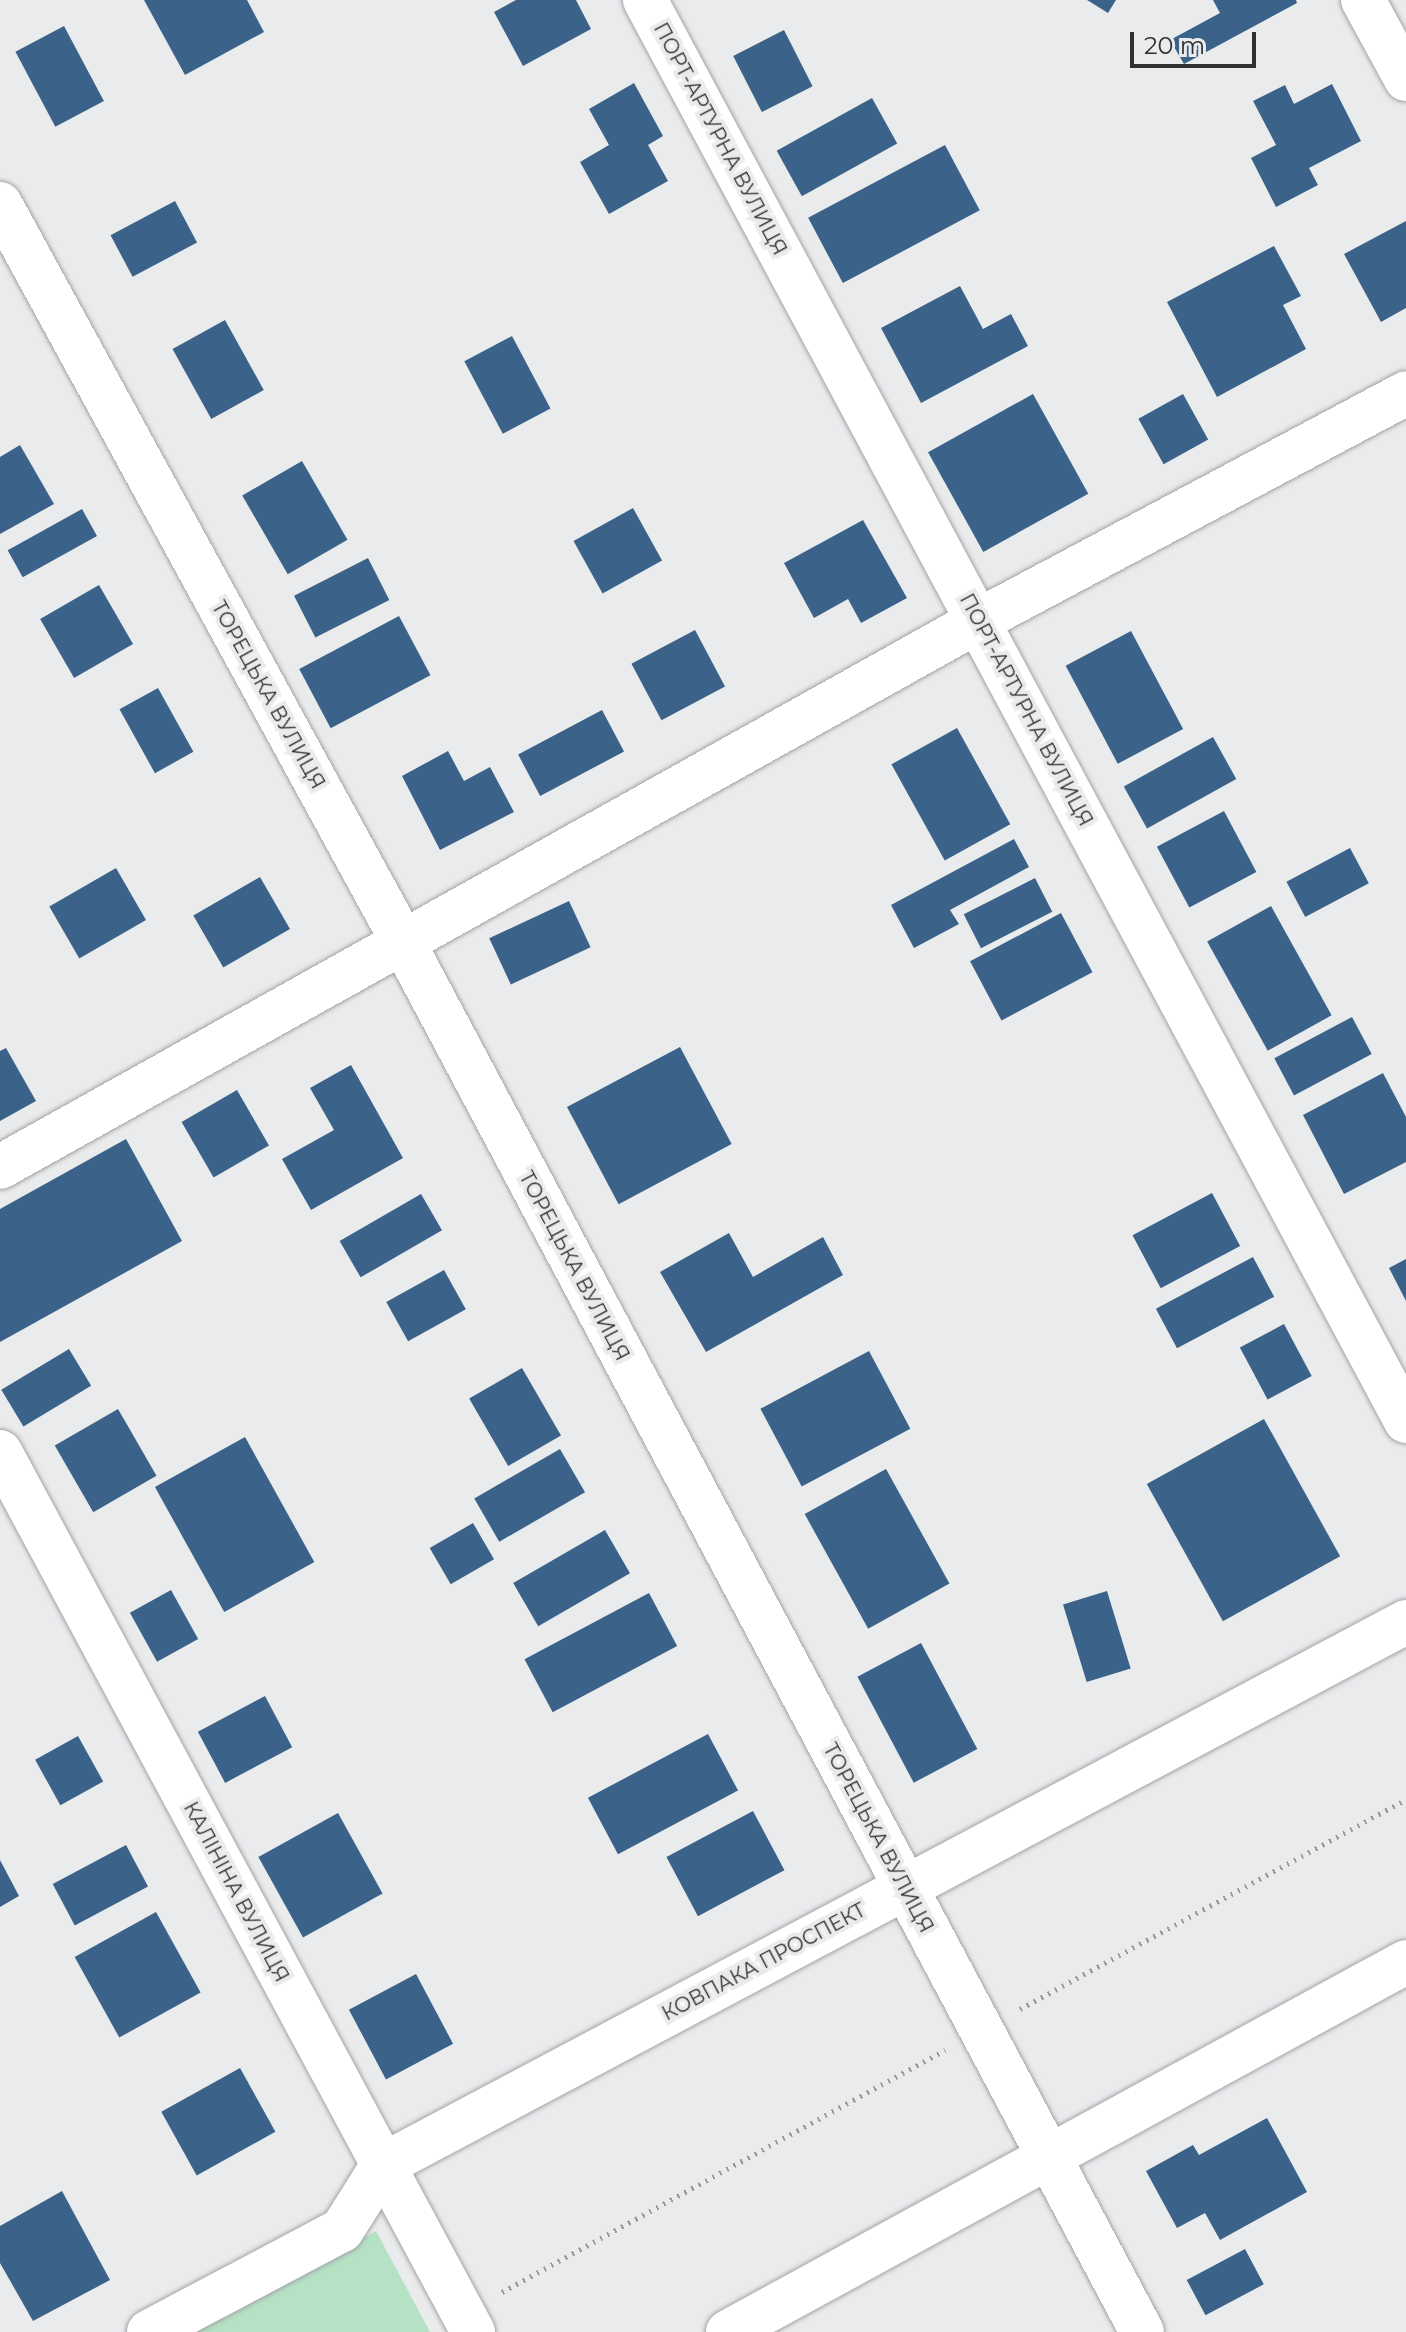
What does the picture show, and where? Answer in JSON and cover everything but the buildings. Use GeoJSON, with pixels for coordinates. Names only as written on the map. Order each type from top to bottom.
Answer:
{"type":"FeatureCollection","features":[{"type":"Feature","properties":{"kind":"street","name":"ПОРТ-АРТУРНА ВУЛИЦЯ"},"geometry":{"type":"LineString","coordinates":[[645,0],[1406,1421]]}},
{"type":"Feature","properties":{"kind":"street"},"geometry":{"type":"LineString","coordinates":[[1363,0],[1406,79]]}},
{"type":"Feature","properties":{"kind":"street","name":"ТОРЕЦЬКА ВУЛИЦЯ"},"geometry":{"type":"LineString","coordinates":[[0,204],[403,942],[1142,2332]]}},
{"type":"Feature","properties":{"kind":"street"},"geometry":{"type":"LineString","coordinates":[[0,1167],[978,621],[1406,393]]}},
{"type":"Feature","properties":{"kind":"street","name":"КАЛІНІНА ВУЛИЦЯ"},"geometry":{"type":"LineString","coordinates":[[0,1452],[473,2332]]}},
{"type":"Feature","properties":{"kind":"street","name":"КОВПАКА ПРОСПЕКТ"},"geometry":{"type":"LineString","coordinates":[[149,2332],[342,2230],[383,2165],[1406,1622]]}},
{"type":"Feature","properties":{"kind":"street"},"geometry":{"type":"LineString","coordinates":[[728,2332],[1406,1962]]}},
{"type":"Feature","properties":{"kind":"green space"},"geometry":{"type":"Polygon","coordinates":[[[376,2231],[430,2332],[188,2332],[376,2231]]]}}]}
